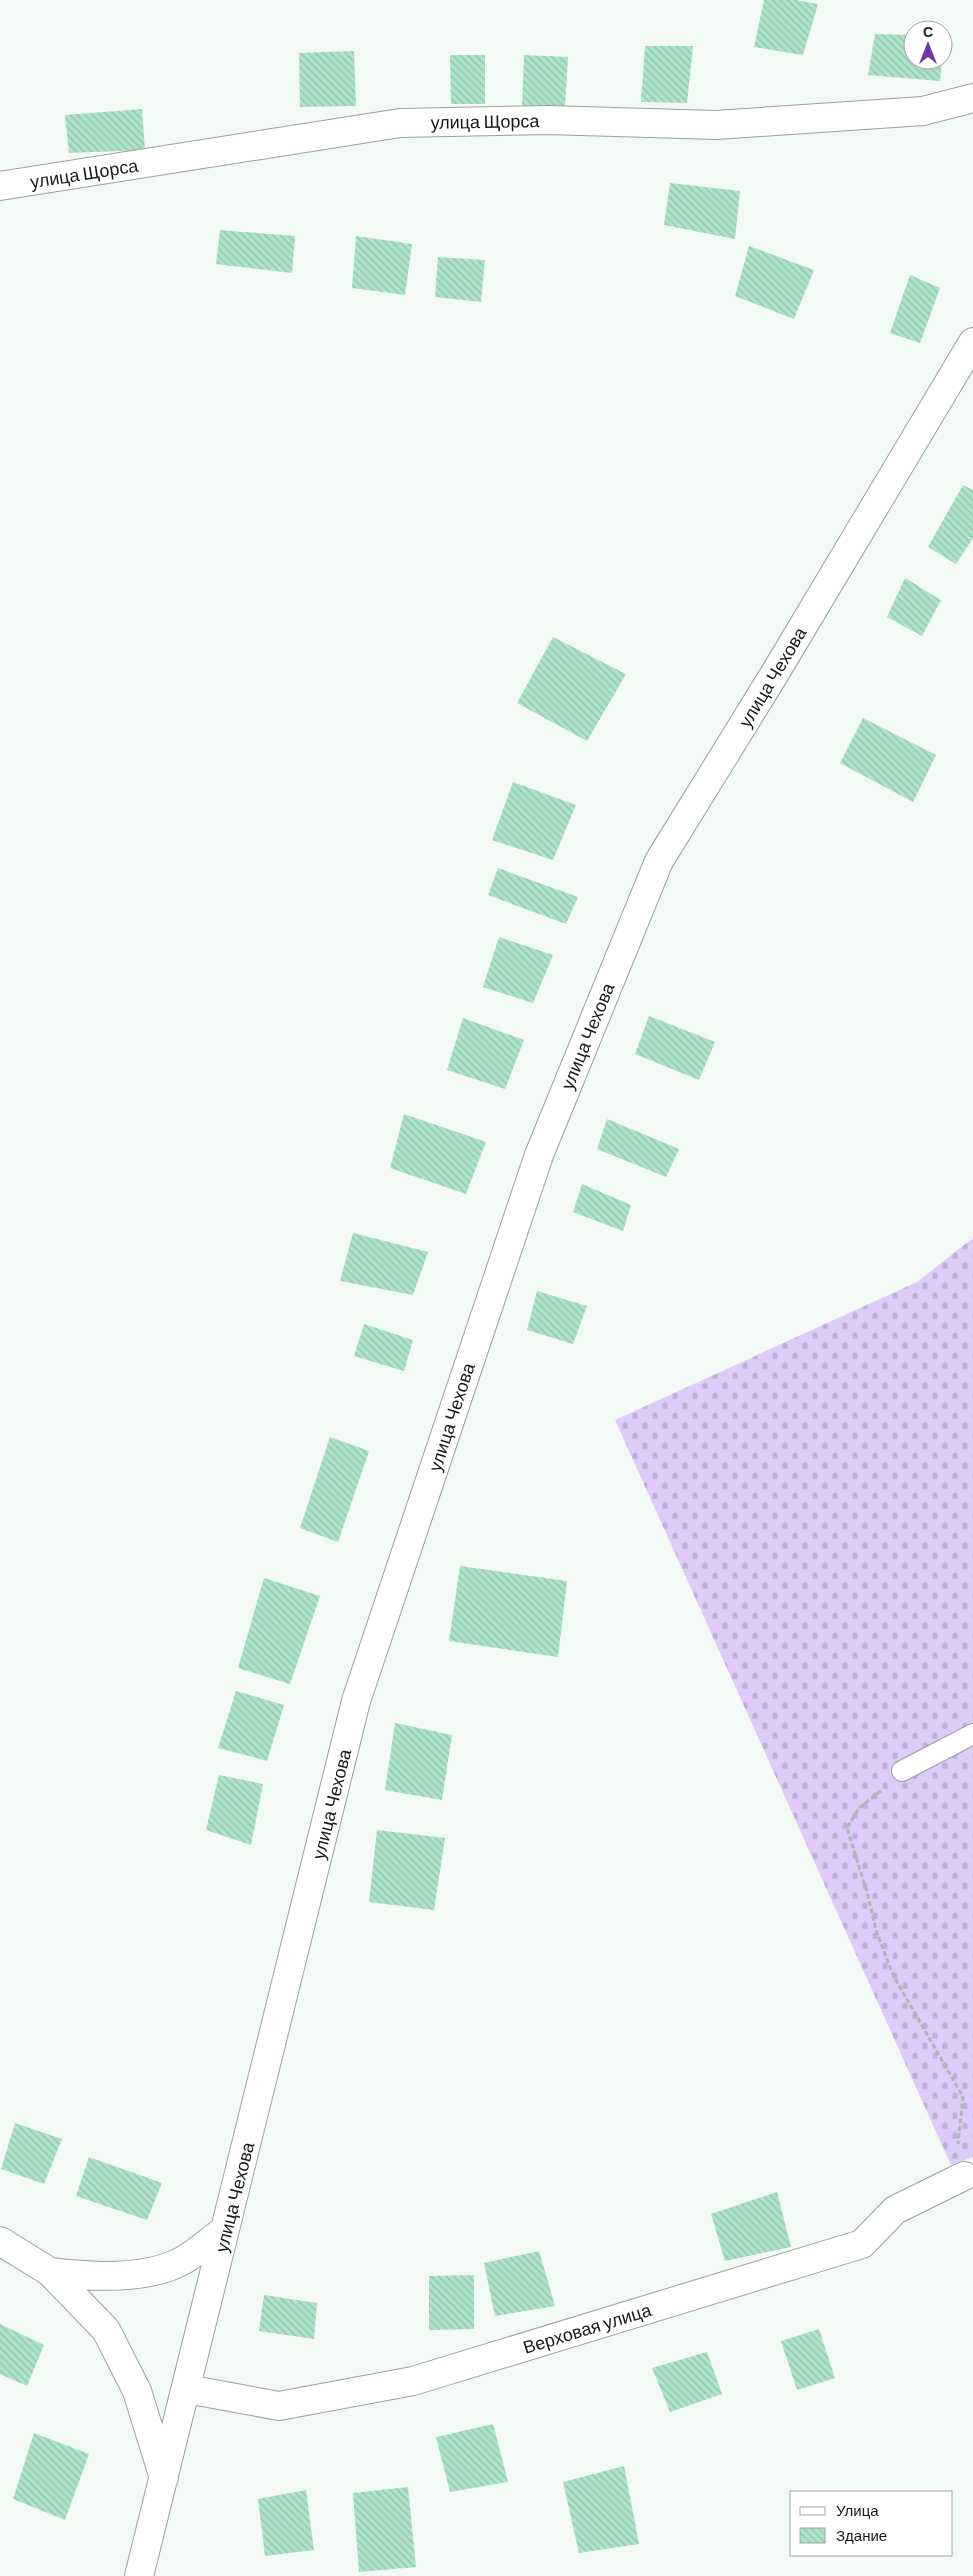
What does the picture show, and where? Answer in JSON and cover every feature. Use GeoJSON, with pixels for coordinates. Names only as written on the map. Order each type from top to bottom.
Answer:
{"type":"FeatureCollection","features":[{"type":"Feature","properties":{"kind":"street","name":"улица Щорса"},"geometry":{"type":"LineString","coordinates":[[0,186],[400,123],[548,120],[716,125],[923,111],[973,98]]}},
{"type":"Feature","properties":{"kind":"street","name":"улица Чехова"},"geometry":{"type":"LineString","coordinates":[[139,2576],[187,2389],[356,1701],[539,1155],[659,861],[775,673],[973,342]]}},
{"type":"Feature","properties":{"kind":"street","name":"Верховая улица"},"geometry":{"type":"LineString","coordinates":[[187,2389],[279,2406],[413,2381],[862,2244],[895,2210],[969,2175]]}},
{"type":"Feature","properties":{"kind":"street"},"geometry":{"type":"LineString","coordinates":[[50,2272],[88,2277],[136,2274],[178,2263],[225,2230]]}},
{"type":"Feature","properties":{"kind":"street"},"geometry":{"type":"LineString","coordinates":[[0,2241],[50,2272],[106,2330],[137,2391],[164,2478]]}},
{"type":"Feature","properties":{"kind":"lane"},"geometry":{"type":"LineString","coordinates":[[902,1772],[973,1734]]}},
{"type":"Feature","properties":{"kind":"path"},"geometry":{"type":"LineString","coordinates":[[902,1772],[859,1808],[847,1828],[868,1892],[876,1930],[893,1975],[963,2097],[957,2151],[969,2175]]}},
{"type":"Feature","properties":{"kind":"green space"},"geometry":{"type":"Polygon","coordinates":[[[973,1238],[973,2157],[951,2165],[615,1420],[917,1282],[973,1238]]]}},
{"type":"Feature","properties":{"kind":"building"},"geometry":{"type":"Polygon","coordinates":[[[764,0],[796,0],[818,4],[803,55],[754,47],[764,0]]]}},
{"type":"Feature","properties":{"kind":"building"},"geometry":{"type":"Polygon","coordinates":[[[875,34],[903,35],[903,70],[941,70],[940,81],[868,75],[875,34]]]}},
{"type":"Feature","properties":{"kind":"building"},"geometry":{"type":"Polygon","coordinates":[[[645,46],[693,46],[687,103],[641,102],[645,46]]]}},
{"type":"Feature","properties":{"kind":"building"},"geometry":{"type":"Polygon","coordinates":[[[354,51],[356,106],[300,107],[299,53],[354,51]]]}},
{"type":"Feature","properties":{"kind":"building"},"geometry":{"type":"Polygon","coordinates":[[[450,55],[485,55],[485,104],[451,104],[450,55]]]}},
{"type":"Feature","properties":{"kind":"building"},"geometry":{"type":"Polygon","coordinates":[[[524,55],[568,57],[565,106],[522,106],[524,55]]]}},
{"type":"Feature","properties":{"kind":"building"},"geometry":{"type":"Polygon","coordinates":[[[142,109],[145,150],[69,153],[65,115],[142,109]]]}},
{"type":"Feature","properties":{"kind":"building"},"geometry":{"type":"Polygon","coordinates":[[[670,183],[740,191],[735,239],[664,225],[670,183]]]}},
{"type":"Feature","properties":{"kind":"building"},"geometry":{"type":"Polygon","coordinates":[[[220,230],[295,236],[292,273],[216,264],[220,230]]]}},
{"type":"Feature","properties":{"kind":"building"},"geometry":{"type":"Polygon","coordinates":[[[356,236],[412,244],[405,295],[352,288],[356,236]]]}},
{"type":"Feature","properties":{"kind":"building"},"geometry":{"type":"Polygon","coordinates":[[[749,246],[814,270],[794,319],[735,296],[749,246]]]}},
{"type":"Feature","properties":{"kind":"building"},"geometry":{"type":"Polygon","coordinates":[[[438,257],[485,260],[481,302],[435,297],[438,257]]]}},
{"type":"Feature","properties":{"kind":"building"},"geometry":{"type":"Polygon","coordinates":[[[910,275],[940,288],[920,343],[890,333],[910,275]]]}},
{"type":"Feature","properties":{"kind":"building"},"geometry":{"type":"Polygon","coordinates":[[[963,485],[973,490],[973,538],[956,564],[928,547],[963,485]]]}},
{"type":"Feature","properties":{"kind":"building"},"geometry":{"type":"Polygon","coordinates":[[[905,578],[941,600],[922,636],[887,617],[905,578]]]}},
{"type":"Feature","properties":{"kind":"building"},"geometry":{"type":"Polygon","coordinates":[[[553,637],[626,674],[587,741],[517,703],[553,637]]]}},
{"type":"Feature","properties":{"kind":"building"},"geometry":{"type":"Polygon","coordinates":[[[863,718],[936,755],[913,802],[840,763],[863,718]]]}},
{"type":"Feature","properties":{"kind":"building"},"geometry":{"type":"Polygon","coordinates":[[[513,782],[576,805],[553,860],[492,840],[513,782]]]}},
{"type":"Feature","properties":{"kind":"building"},"geometry":{"type":"Polygon","coordinates":[[[498,868],[578,897],[566,924],[488,895],[498,868]]]}},
{"type":"Feature","properties":{"kind":"building"},"geometry":{"type":"Polygon","coordinates":[[[499,937],[553,955],[533,1003],[483,987],[499,937]]]}},
{"type":"Feature","properties":{"kind":"building"},"geometry":{"type":"Polygon","coordinates":[[[649,1016],[715,1042],[699,1080],[635,1054],[649,1016]]]}},
{"type":"Feature","properties":{"kind":"building"},"geometry":{"type":"Polygon","coordinates":[[[463,1018],[524,1040],[505,1089],[447,1070],[463,1018]]]}},
{"type":"Feature","properties":{"kind":"building"},"geometry":{"type":"Polygon","coordinates":[[[404,1114],[486,1142],[466,1194],[390,1168],[404,1114]]]}},
{"type":"Feature","properties":{"kind":"building"},"geometry":{"type":"Polygon","coordinates":[[[607,1119],[679,1149],[666,1177],[597,1149],[607,1119]]]}},
{"type":"Feature","properties":{"kind":"building"},"geometry":{"type":"Polygon","coordinates":[[[582,1184],[631,1205],[623,1231],[573,1212],[582,1184]]]}},
{"type":"Feature","properties":{"kind":"building"},"geometry":{"type":"Polygon","coordinates":[[[353,1233],[428,1252],[413,1295],[340,1281],[353,1233]]]}},
{"type":"Feature","properties":{"kind":"building"},"geometry":{"type":"Polygon","coordinates":[[[537,1291],[587,1306],[573,1344],[527,1330],[537,1291]]]}},
{"type":"Feature","properties":{"kind":"building"},"geometry":{"type":"Polygon","coordinates":[[[364,1324],[413,1340],[404,1371],[354,1356],[364,1324]]]}},
{"type":"Feature","properties":{"kind":"building"},"geometry":{"type":"Polygon","coordinates":[[[330,1437],[369,1451],[338,1542],[300,1528],[330,1437]]]}},
{"type":"Feature","properties":{"kind":"building"},"geometry":{"type":"Polygon","coordinates":[[[460,1566],[567,1581],[558,1657],[449,1641],[460,1566]]]}},
{"type":"Feature","properties":{"kind":"building"},"geometry":{"type":"Polygon","coordinates":[[[264,1578],[320,1596],[290,1684],[238,1668],[264,1578]]]}},
{"type":"Feature","properties":{"kind":"building"},"geometry":{"type":"Polygon","coordinates":[[[236,1691],[284,1705],[267,1761],[218,1748],[236,1691]]]}},
{"type":"Feature","properties":{"kind":"building"},"geometry":{"type":"Polygon","coordinates":[[[395,1723],[452,1735],[442,1800],[385,1790],[395,1723]]]}},
{"type":"Feature","properties":{"kind":"building"},"geometry":{"type":"Polygon","coordinates":[[[219,1775],[263,1784],[251,1845],[206,1830],[219,1775]]]}},
{"type":"Feature","properties":{"kind":"building"},"geometry":{"type":"Polygon","coordinates":[[[377,1830],[445,1838],[434,1910],[369,1902],[377,1830]]]}},
{"type":"Feature","properties":{"kind":"building"},"geometry":{"type":"Polygon","coordinates":[[[15,2123],[62,2139],[44,2184],[1,2169],[15,2123]]]}},
{"type":"Feature","properties":{"kind":"building"},"geometry":{"type":"Polygon","coordinates":[[[89,2157],[162,2183],[147,2220],[76,2196],[89,2157]]]}},
{"type":"Feature","properties":{"kind":"building"},"geometry":{"type":"Polygon","coordinates":[[[777,2192],[791,2247],[725,2261],[711,2214],[777,2192]]]}},
{"type":"Feature","properties":{"kind":"building"},"geometry":{"type":"Polygon","coordinates":[[[539,2251],[555,2306],[495,2316],[484,2263],[539,2251]]]}},
{"type":"Feature","properties":{"kind":"building"},"geometry":{"type":"Polygon","coordinates":[[[474,2275],[474,2329],[429,2330],[429,2276],[474,2275]]]}},
{"type":"Feature","properties":{"kind":"building"},"geometry":{"type":"Polygon","coordinates":[[[264,2295],[317,2303],[314,2339],[259,2331],[264,2295]]]}},
{"type":"Feature","properties":{"kind":"building"},"geometry":{"type":"Polygon","coordinates":[[[0,2324],[44,2345],[27,2386],[0,2374],[0,2324]]]}},
{"type":"Feature","properties":{"kind":"building"},"geometry":{"type":"Polygon","coordinates":[[[819,2329],[835,2378],[797,2390],[781,2341],[819,2329]]]}},
{"type":"Feature","properties":{"kind":"building"},"geometry":{"type":"Polygon","coordinates":[[[707,2352],[722,2394],[670,2412],[652,2368],[707,2352]]]}},
{"type":"Feature","properties":{"kind":"building"},"geometry":{"type":"Polygon","coordinates":[[[493,2424],[508,2482],[450,2492],[436,2437],[493,2424]]]}},
{"type":"Feature","properties":{"kind":"building"},"geometry":{"type":"Polygon","coordinates":[[[34,2433],[89,2454],[65,2520],[13,2499],[34,2433]]]}},
{"type":"Feature","properties":{"kind":"building"},"geometry":{"type":"Polygon","coordinates":[[[624,2466],[639,2544],[579,2553],[563,2482],[624,2466]]]}},
{"type":"Feature","properties":{"kind":"building"},"geometry":{"type":"Polygon","coordinates":[[[408,2487],[416,2567],[359,2572],[353,2493],[408,2487]]]}},
{"type":"Feature","properties":{"kind":"building"},"geometry":{"type":"Polygon","coordinates":[[[306,2490],[314,2550],[265,2556],[258,2499],[306,2490]]]}}]}
